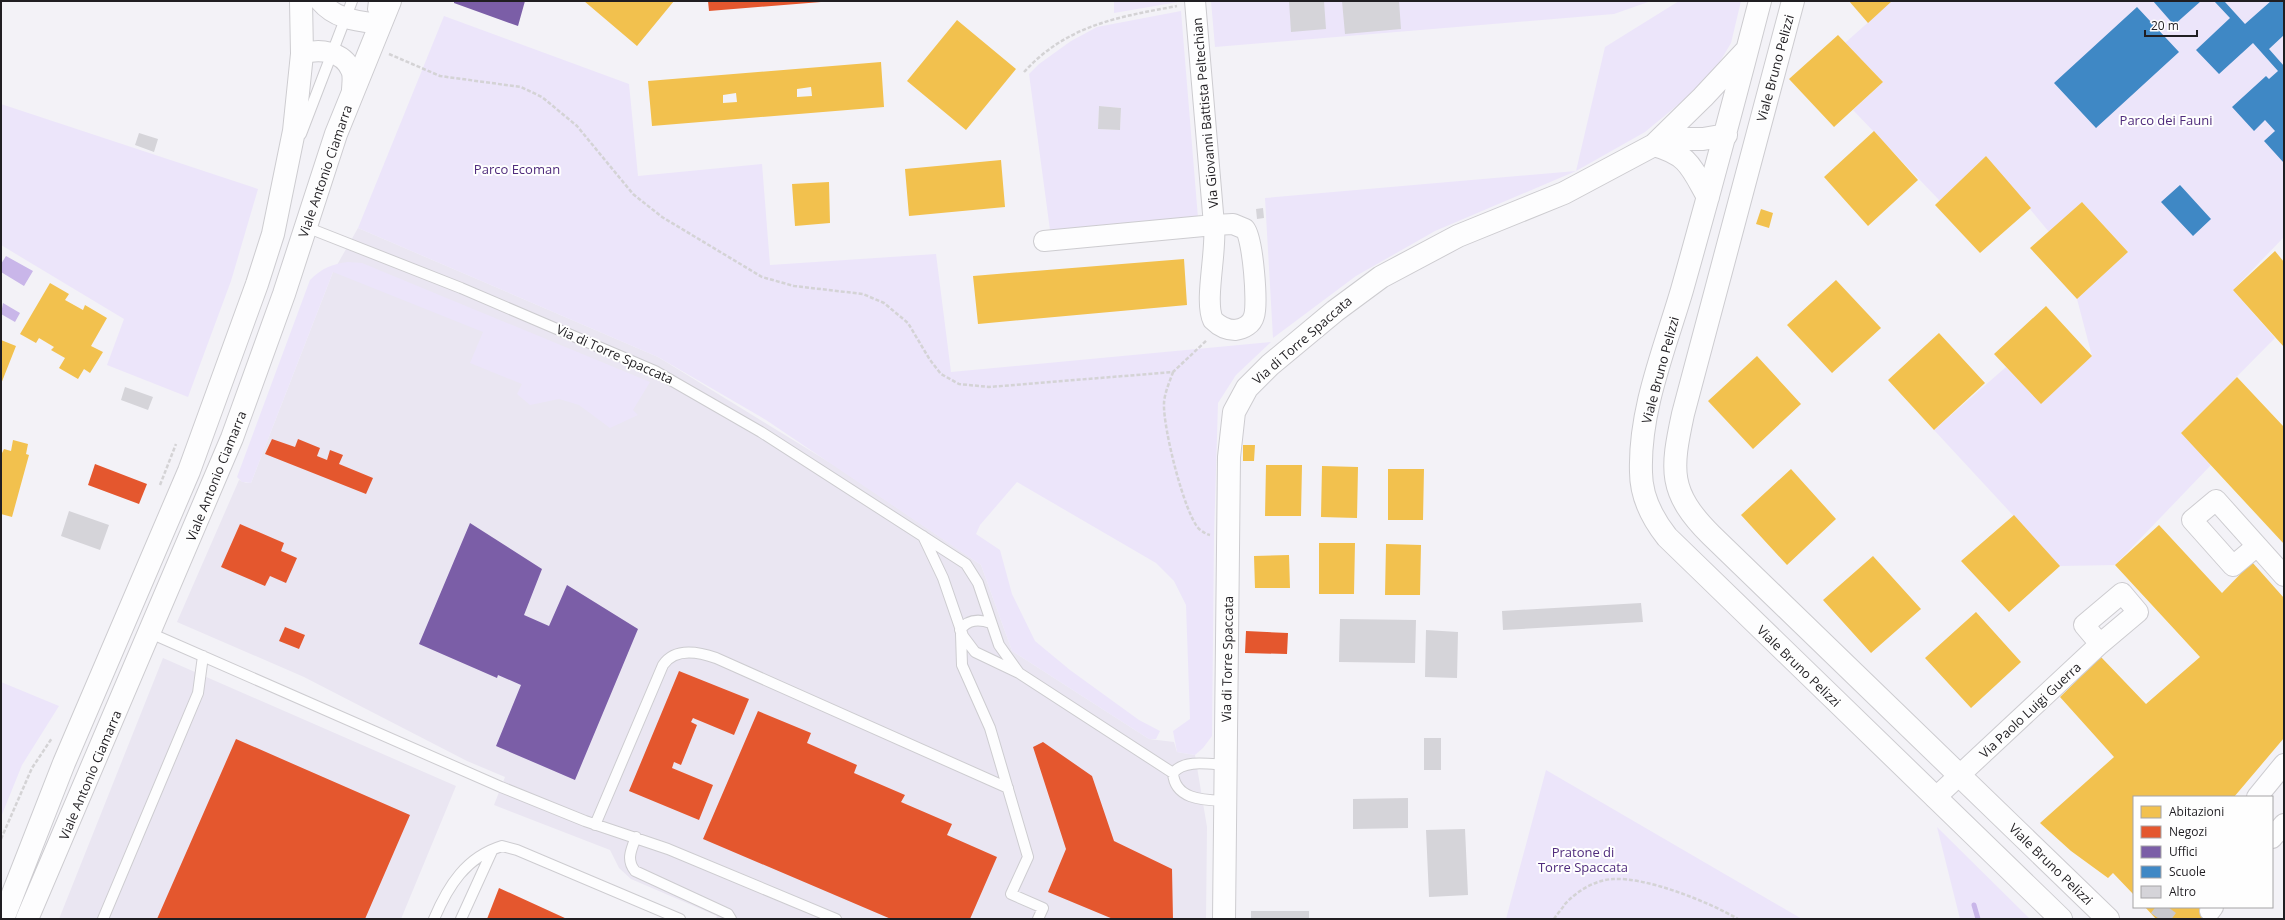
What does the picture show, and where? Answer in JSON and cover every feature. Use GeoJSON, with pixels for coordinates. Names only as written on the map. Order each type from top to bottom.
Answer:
{"type":"FeatureCollection","features":[{"type":"Feature","properties":{"kind":"street","name":"Viale Antonio Ciamarra"},"geometry":{"type":"LineString","coordinates":[[3,919],[30,854],[64,763],[153,556],[205,428],[268,250],[287,171],[302,54],[301,1]]}},
{"type":"Feature","properties":{"kind":"street"},"geometry":{"type":"LineString","coordinates":[[320,1],[333,13],[349,10],[381,24]]}},
{"type":"Feature","properties":{"kind":"street","name":"Viale Antonio Ciamarra"},"geometry":{"type":"LineString","coordinates":[[27,919],[40,892],[150,634],[232,438],[306,227],[336,134],[352,91],[390,1]]}},
{"type":"Feature","properties":{"kind":"street","name":"Viale Bruno Pelizzi"},"geometry":{"type":"LineString","coordinates":[[1760,1],[1726,135],[1658,370],[1649,407],[1641,464],[1642,488],[1648,507],[1658,526],[1673,543],[2061,919]]}},
{"type":"Feature","properties":{"kind":"street","name":"Viale Bruno Pelizzi"},"geometry":{"type":"LineString","coordinates":[[1793,1],[1683,414],[1675,461],[1678,490],[1684,503],[1696,520],[2108,919]]}},
{"type":"Feature","properties":{"kind":"street","name":"Via Giovanni Battista Peltechian"},"geometry":{"type":"LineString","coordinates":[[1044,241],[1214,225],[1233,224],[1245,228],[1251,245],[1256,306],[1254,317],[1247,326],[1235,330],[1220,326],[1212,317],[1210,305],[1215,249],[1214,225],[1196,2]]}},
{"type":"Feature","properties":{"kind":"street","name":"Via di Torre Spaccata"},"geometry":{"type":"LineString","coordinates":[[1654,145],[1703,97],[1748,49]]}},
{"type":"Feature","properties":{"kind":"street"},"geometry":{"type":"LineString","coordinates":[[302,54],[316,50],[331,53],[344,60],[352,71],[352,91]]}},
{"type":"Feature","properties":{"kind":"street"},"geometry":{"type":"LineString","coordinates":[[1672,127],[1701,128],[1726,135]]}},
{"type":"Feature","properties":{"kind":"street","name":"Via di Torre Spaccata"},"geometry":{"type":"LineString","coordinates":[[1224,919],[1229,457],[1234,412],[1247,388],[1270,365],[1356,294],[1400,266],[1458,236],[1564,192],[1654,145],[1674,139],[1703,139],[1726,135],[1755,142]]}},
{"type":"Feature","properties":{"kind":"street"},"geometry":{"type":"LineString","coordinates":[[1654,145],[1672,150],[1686,160],[1708,196]]}},
{"type":"Feature","properties":{"kind":"street"},"geometry":{"type":"LineString","coordinates":[[2257,546],[2284,576]]}},
{"type":"Feature","properties":{"kind":"street","name":"Via Paolo Luigi Guerra"},"geometry":{"type":"LineString","coordinates":[[1960,776],[2100,644]]}},
{"type":"Feature","properties":{"kind":"street"},"geometry":{"type":"LineString","coordinates":[[2258,796],[2284,764]]}},
{"type":"Feature","properties":{"kind":"street"},"geometry":{"type":"LineString","coordinates":[[1935,798],[1960,776]]}},
{"type":"Feature","properties":{"kind":"street"},"geometry":{"type":"LineString","coordinates":[[2273,837],[2284,824]]}},
{"type":"Feature","properties":{"kind":"street"},"geometry":{"type":"LineString","coordinates":[[1,882],[30,854]]}},
{"type":"Feature","properties":{"kind":"street"},"geometry":{"type":"LineString","coordinates":[[38,919],[40,892]]}},
{"type":"Feature","properties":{"kind":"lane"},"geometry":{"type":"LineString","coordinates":[[374,1],[373,9],[381,24]]}},
{"type":"Feature","properties":{"kind":"lane","name":"Viale Antonio Ciamarra"},"geometry":{"type":"LineString","coordinates":[[287,171],[331,53],[349,10]]}},
{"type":"Feature","properties":{"kind":"lane","name":"Via di Torre Spaccata"},"geometry":{"type":"LineString","coordinates":[[306,227],[454,285],[655,371],[761,432],[960,560],[973,573],[1003,653],[1019,673]]}},
{"type":"Feature","properties":{"kind":"lane","name":"Via di Torre Spaccata"},"geometry":{"type":"LineString","coordinates":[[923,536],[943,578],[960,630],[967,644],[981,656],[1019,673],[1173,773]]}},
{"type":"Feature","properties":{"kind":"lane"},"geometry":{"type":"LineString","coordinates":[[991,623],[983,620],[970,622],[960,630],[962,665],[990,728],[1028,857],[1011,894],[1043,908],[1038,919]]}},
{"type":"Feature","properties":{"kind":"lane"},"geometry":{"type":"LineString","coordinates":[[150,634],[501,787],[595,825],[636,837],[668,849],[836,919]]}},
{"type":"Feature","properties":{"kind":"lane"},"geometry":{"type":"LineString","coordinates":[[595,825],[663,665],[667,658],[673,655],[688,652],[716,658],[1008,788]]}},
{"type":"Feature","properties":{"kind":"lane"},"geometry":{"type":"LineString","coordinates":[[103,919],[198,693],[203,656]]}},
{"type":"Feature","properties":{"kind":"lane"},"geometry":{"type":"LineString","coordinates":[[1225,801],[1204,800],[1189,796],[1176,786],[1173,773],[1178,768],[1186,764],[1226,765]]}},
{"type":"Feature","properties":{"kind":"lane"},"geometry":{"type":"LineString","coordinates":[[636,837],[629,858],[630,865],[635,872],[728,914],[731,919]]}},
{"type":"Feature","properties":{"kind":"lane"},"geometry":{"type":"LineString","coordinates":[[434,919],[441,902],[460,872],[470,862],[502,846],[509,847],[680,919]]}},
{"type":"Feature","properties":{"kind":"lane"},"geometry":{"type":"LineString","coordinates":[[461,919],[492,851]]}},
{"type":"Feature","properties":{"kind":"path"},"geometry":{"type":"LineString","coordinates":[[1024,72],[1033,62],[1069,36],[1086,27],[1115,18],[1196,2]]}},
{"type":"Feature","properties":{"kind":"path"},"geometry":{"type":"LineString","coordinates":[[386,52],[440,76],[521,87],[542,96],[577,126],[625,185],[652,210],[762,277],[794,286],[863,294],[884,303],[908,323],[930,360],[941,374],[950,381],[974,386],[989,387],[1173,372]]}},
{"type":"Feature","properties":{"kind":"path"},"geometry":{"type":"LineString","coordinates":[[1220,326],[1173,372],[1164,403],[1168,438],[1179,479],[1199,529],[1205,534],[1228,538]]}},
{"type":"Feature","properties":{"kind":"path"},"geometry":{"type":"LineString","coordinates":[[157,492],[179,438]]}},
{"type":"Feature","properties":{"kind":"path"},"geometry":{"type":"LineString","coordinates":[[1,839],[32,768],[54,735]]}},
{"type":"Feature","properties":{"kind":"path"},"geometry":{"type":"LineString","coordinates":[[1554,919],[1572,896],[1594,883],[1613,879],[1633,880],[1659,886],[1720,909],[1738,919]]}},
{"type":"Feature","properties":{"kind":"shaded area"},"geometry":{"type":"Polygon","coordinates":[[[358,228],[658,357],[837,467],[981,565],[1012,651],[1149,739],[1174,742],[1177,752],[1195,755],[1207,827],[1206,919],[716,919],[717,916],[631,879],[619,868],[610,850],[494,805],[505,777],[467,761],[304,677],[177,622],[239,480],[246,483],[251,483],[333,272],[358,228]]]}},
{"type":"Feature","properties":{"kind":"shaded area"},"geometry":{"type":"Polygon","coordinates":[[[6,256],[33,271],[24,286],[1,272],[1,264],[6,256]]]}},
{"type":"Feature","properties":{"kind":"shaded area"},"geometry":{"type":"Polygon","coordinates":[[[3,303],[20,313],[15,322],[1,314],[3,303]]]}},
{"type":"Feature","properties":{"kind":"shaded area"},"geometry":{"type":"Polygon","coordinates":[[[163,658],[456,786],[401,919],[59,919],[163,658]]]}},
{"type":"Feature","properties":{"kind":"green space"},"geometry":{"type":"Polygon","coordinates":[[[1114,1],[1178,1],[1178,2],[1114,13],[1114,1]]]}},
{"type":"Feature","properties":{"kind":"green space"},"geometry":{"type":"Polygon","coordinates":[[[1211,1],[1651,1],[1614,14],[1215,47],[1211,1]]]}},
{"type":"Feature","properties":{"kind":"green space"},"geometry":{"type":"Polygon","coordinates":[[[1679,1],[1741,1],[1731,43],[1715,70],[1697,89],[1645,132],[1576,171],[1605,47],[1679,1]]]}},
{"type":"Feature","properties":{"kind":"green space","name":"Parco dei Fauni"},"geometry":{"type":"Polygon","coordinates":[[[1892,1],[2284,1],[2284,237],[2233,290],[2275,338],[2181,433],[2211,465],[2115,565],[2060,566],[1934,430],[2006,367],[2041,403],[2092,356],[2077,299],[2128,252],[2082,202],[2049,232],[1986,156],[1940,201],[1853,110],[1883,82],[1845,43],[1892,1]]]}},
{"type":"Feature","properties":{"kind":"green space"},"geometry":{"type":"Polygon","coordinates":[[[1181,11],[1198,218],[1050,230],[1029,74],[1039,64],[1071,41],[1097,27],[1181,11]],[[1099,106],[1098,129],[1120,130],[1121,108],[1099,106]]]}},
{"type":"Feature","properties":{"kind":"green space","name":"Parco Ecoman"},"geometry":{"type":"Polygon","coordinates":[[[444,16],[629,84],[638,176],[762,164],[770,265],[936,254],[951,372],[1271,342],[1236,375],[1218,403],[1214,536],[1212,736],[1203,748],[1195,755],[1177,752],[1173,731],[1190,719],[1186,605],[1174,581],[1156,563],[1017,482],[980,525],[976,534],[1000,550],[1012,594],[1035,641],[1070,670],[1139,720],[1160,731],[1156,739],[1149,739],[1012,651],[981,565],[766,420],[658,357],[358,228],[444,16]]]}},
{"type":"Feature","properties":{"kind":"green space"},"geometry":{"type":"Polygon","coordinates":[[[1,104],[258,189],[231,281],[188,397],[107,365],[124,319],[1,245],[1,104]]]}},
{"type":"Feature","properties":{"kind":"green space"},"geometry":{"type":"Polygon","coordinates":[[[1576,171],[1435,231],[1356,276],[1273,338],[1265,198],[1576,171]]]}},
{"type":"Feature","properties":{"kind":"green space"},"geometry":{"type":"Polygon","coordinates":[[[348,262],[362,263],[650,382],[633,410],[638,415],[610,428],[579,405],[559,399],[530,405],[517,394],[522,384],[470,363],[483,332],[333,272],[251,483],[242,482],[237,477],[310,280],[319,272],[328,267],[348,262]]]}},
{"type":"Feature","properties":{"kind":"green space"},"geometry":{"type":"Polygon","coordinates":[[[1,682],[59,706],[22,765],[1,817],[1,682]]]}},
{"type":"Feature","properties":{"kind":"green space","name":"Pratone di Torre Spaccata"},"geometry":{"type":"Polygon","coordinates":[[[1546,770],[1802,919],[1506,919],[1546,770]]]}},
{"type":"Feature","properties":{"kind":"green space"},"geometry":{"type":"Polygon","coordinates":[[[1937,827],[2030,919],[1960,919],[1937,827]]]}},
{"type":"Feature","properties":{"kind":"building: Abitazioni"},"geometry":{"type":"Polygon","coordinates":[[[584,1],[674,1],[637,46],[584,1]]]}},
{"type":"Feature","properties":{"kind":"building: Abitazioni"},"geometry":{"type":"Polygon","coordinates":[[[1849,1],[1892,1],[1868,23],[1849,1]]]}},
{"type":"Feature","properties":{"kind":"building: Abitazioni"},"geometry":{"type":"Polygon","coordinates":[[[957,20],[1016,69],[966,130],[907,81],[957,20]]]}},
{"type":"Feature","properties":{"kind":"building: Abitazioni"},"geometry":{"type":"Polygon","coordinates":[[[1838,35],[1883,82],[1834,127],[1789,79],[1838,35]]]}},
{"type":"Feature","properties":{"kind":"building: Abitazioni"},"geometry":{"type":"Polygon","coordinates":[[[881,62],[884,107],[652,126],[648,81],[881,62]],[[811,87],[797,89],[797,97],[812,96],[811,87]],[[736,93],[723,95],[723,103],[737,102],[736,93]]]}},
{"type":"Feature","properties":{"kind":"building: Abitazioni"},"geometry":{"type":"Polygon","coordinates":[[[1874,131],[1918,180],[1868,226],[1824,177],[1874,131]]]}},
{"type":"Feature","properties":{"kind":"building: Abitazioni"},"geometry":{"type":"Polygon","coordinates":[[[1986,156],[2031,208],[1980,253],[1935,205],[1986,156]]]}},
{"type":"Feature","properties":{"kind":"building: Abitazioni"},"geometry":{"type":"Polygon","coordinates":[[[1001,160],[1005,207],[909,216],[905,169],[1001,160]]]}},
{"type":"Feature","properties":{"kind":"building: Abitazioni"},"geometry":{"type":"Polygon","coordinates":[[[829,182],[830,223],[795,226],[792,184],[829,182]]]}},
{"type":"Feature","properties":{"kind":"building: Abitazioni"},"geometry":{"type":"Polygon","coordinates":[[[2082,202],[2128,252],[2077,299],[2030,248],[2082,202]]]}},
{"type":"Feature","properties":{"kind":"building: Abitazioni"},"geometry":{"type":"Polygon","coordinates":[[[1761,209],[1773,213],[1769,228],[1756,224],[1761,209]]]}},
{"type":"Feature","properties":{"kind":"building: Abitazioni"},"geometry":{"type":"Polygon","coordinates":[[[2275,251],[2284,262],[2284,347],[2233,290],[2275,251]]]}},
{"type":"Feature","properties":{"kind":"building: Abitazioni"},"geometry":{"type":"Polygon","coordinates":[[[1184,259],[1187,305],[978,324],[973,276],[1184,259]]]}},
{"type":"Feature","properties":{"kind":"building: Abitazioni"},"geometry":{"type":"Polygon","coordinates":[[[1836,280],[1881,328],[1832,373],[1787,325],[1836,280]]]}},
{"type":"Feature","properties":{"kind":"building: Abitazioni"},"geometry":{"type":"Polygon","coordinates":[[[50,283],[69,294],[65,300],[83,310],[85,305],[107,318],[91,346],[103,352],[90,373],[84,369],[78,379],[59,368],[65,358],[51,350],[54,347],[39,338],[36,343],[20,334],[50,283]]]}},
{"type":"Feature","properties":{"kind":"building: Abitazioni"},"geometry":{"type":"Polygon","coordinates":[[[2046,306],[2092,356],[2041,404],[1994,354],[2046,306]]]}},
{"type":"Feature","properties":{"kind":"building: Abitazioni"},"geometry":{"type":"Polygon","coordinates":[[[1939,333],[1985,383],[1934,430],[1888,380],[1939,333]]]}},
{"type":"Feature","properties":{"kind":"building: Abitazioni"},"geometry":{"type":"Polygon","coordinates":[[[1,340],[16,346],[1,384],[1,340]]]}},
{"type":"Feature","properties":{"kind":"building: Abitazioni"},"geometry":{"type":"Polygon","coordinates":[[[1757,356],[1801,404],[1753,449],[1708,401],[1757,356]]]}},
{"type":"Feature","properties":{"kind":"building: Abitazioni"},"geometry":{"type":"Polygon","coordinates":[[[2237,377],[2284,427],[2284,544],[2181,433],[2237,377]]]}},
{"type":"Feature","properties":{"kind":"building: Abitazioni"},"geometry":{"type":"Polygon","coordinates":[[[13,440],[28,444],[26,454],[29,455],[12,517],[1,514],[1,455],[4,449],[11,451],[13,440]]]}},
{"type":"Feature","properties":{"kind":"building: Abitazioni"},"geometry":{"type":"Polygon","coordinates":[[[1243,445],[1255,445],[1254,461],[1243,461],[1243,445]]]}},
{"type":"Feature","properties":{"kind":"building: Abitazioni"},"geometry":{"type":"Polygon","coordinates":[[[1266,465],[1302,465],[1301,516],[1265,516],[1266,465]]]}},
{"type":"Feature","properties":{"kind":"building: Abitazioni"},"geometry":{"type":"Polygon","coordinates":[[[1322,466],[1358,467],[1357,518],[1321,517],[1322,466]]]}},
{"type":"Feature","properties":{"kind":"building: Abitazioni"},"geometry":{"type":"Polygon","coordinates":[[[1388,469],[1424,469],[1423,520],[1388,520],[1388,469]]]}},
{"type":"Feature","properties":{"kind":"building: Abitazioni"},"geometry":{"type":"Polygon","coordinates":[[[1791,469],[1836,519],[1787,565],[1741,515],[1791,469]]]}},
{"type":"Feature","properties":{"kind":"building: Abitazioni"},"geometry":{"type":"Polygon","coordinates":[[[2014,515],[2060,566],[2009,612],[1961,561],[2014,515]]]}},
{"type":"Feature","properties":{"kind":"building: Abitazioni"},"geometry":{"type":"Polygon","coordinates":[[[2159,525],[2222,593],[2252,562],[2284,598],[2284,738],[2235,796],[2133,796],[2133,894],[2113,873],[2108,878],[2071,851],[2040,823],[2114,757],[2060,697],[2101,657],[2146,704],[2200,657],[2115,565],[2159,525]]]}},
{"type":"Feature","properties":{"kind":"building: Abitazioni"},"geometry":{"type":"Polygon","coordinates":[[[1319,543],[1355,543],[1354,594],[1319,594],[1319,543]]]}},
{"type":"Feature","properties":{"kind":"building: Abitazioni"},"geometry":{"type":"Polygon","coordinates":[[[1386,544],[1421,545],[1420,595],[1385,595],[1386,544]]]}},
{"type":"Feature","properties":{"kind":"building: Abitazioni"},"geometry":{"type":"Polygon","coordinates":[[[1289,555],[1290,588],[1255,588],[1254,556],[1289,555]]]}},
{"type":"Feature","properties":{"kind":"building: Abitazioni"},"geometry":{"type":"Polygon","coordinates":[[[1873,556],[1921,609],[1871,653],[1823,600],[1873,556]]]}},
{"type":"Feature","properties":{"kind":"building: Abitazioni"},"geometry":{"type":"Polygon","coordinates":[[[1976,612],[2021,662],[1971,708],[1925,658],[1976,612]]]}},
{"type":"Feature","properties":{"kind":"building: Abitazioni"},"geometry":{"type":"Polygon","coordinates":[[[2146,908],[2208,908],[2218,919],[2156,919],[2146,908]]]}},
{"type":"Feature","properties":{"kind":"building: Negozi"},"geometry":{"type":"Polygon","coordinates":[[[708,1],[821,1],[821,2],[709,11],[708,1]]]}},
{"type":"Feature","properties":{"kind":"building: Negozi"},"geometry":{"type":"Polygon","coordinates":[[[272,439],[295,447],[298,439],[320,448],[317,456],[327,460],[330,450],[343,455],[339,464],[373,478],[366,494],[265,454],[272,439]]]}},
{"type":"Feature","properties":{"kind":"building: Negozi"},"geometry":{"type":"Polygon","coordinates":[[[95,464],[147,484],[139,504],[88,485],[95,464]]]}},
{"type":"Feature","properties":{"kind":"building: Negozi"},"geometry":{"type":"Polygon","coordinates":[[[240,524],[284,543],[281,551],[297,558],[286,583],[270,576],[265,586],[221,567],[240,524]]]}},
{"type":"Feature","properties":{"kind":"building: Negozi"},"geometry":{"type":"Polygon","coordinates":[[[285,627],[305,635],[299,649],[279,641],[285,627]]]}},
{"type":"Feature","properties":{"kind":"building: Negozi"},"geometry":{"type":"Polygon","coordinates":[[[1246,631],[1288,633],[1287,654],[1245,653],[1246,631]]]}},
{"type":"Feature","properties":{"kind":"building: Negozi"},"geometry":{"type":"Polygon","coordinates":[[[679,671],[749,699],[734,735],[693,718],[691,722],[697,725],[681,765],[674,762],[672,768],[713,785],[699,820],[629,791],[679,671]]]}},
{"type":"Feature","properties":{"kind":"building: Negozi"},"geometry":{"type":"Polygon","coordinates":[[[758,711],[811,733],[807,743],[857,765],[854,773],[905,795],[901,802],[952,824],[947,835],[997,857],[970,919],[891,919],[703,839],[758,711]]]}},
{"type":"Feature","properties":{"kind":"building: Negozi"},"geometry":{"type":"Polygon","coordinates":[[[236,739],[410,815],[365,919],[157,919],[236,739]]]}},
{"type":"Feature","properties":{"kind":"building: Negozi"},"geometry":{"type":"Polygon","coordinates":[[[1043,742],[1092,776],[1114,841],[1172,869],[1173,919],[1113,919],[1048,892],[1066,849],[1033,747],[1043,742]]]}},
{"type":"Feature","properties":{"kind":"building: Negozi"},"geometry":{"type":"Polygon","coordinates":[[[499,888],[567,919],[487,919],[499,888]]]}},
{"type":"Feature","properties":{"kind":"building: Uffici"},"geometry":{"type":"Polygon","coordinates":[[[454,1],[525,1],[518,26],[454,3],[454,1]]]}},
{"type":"Feature","properties":{"kind":"building: Uffici"},"geometry":{"type":"Polygon","coordinates":[[[470,523],[542,569],[524,615],[549,626],[567,585],[638,629],[575,780],[496,746],[521,685],[498,675],[497,678],[419,644],[470,523]]]}},
{"type":"Feature","properties":{"kind":"building: Scuole"},"geometry":{"type":"Polygon","coordinates":[[[2153,1],[2201,1],[2174,25],[2153,1]]]}},
{"type":"Feature","properties":{"kind":"building: Scuole"},"geometry":{"type":"Polygon","coordinates":[[[2214,1],[2227,1],[2225,2],[2245,24],[2271,1],[2284,1],[2284,35],[2269,49],[2284,66],[2284,163],[2264,141],[2275,131],[2265,120],[2254,131],[2232,107],[2266,76],[2269,79],[2278,71],[2253,43],[2219,74],[2196,50],[2230,18],[2214,1]]]}},
{"type":"Feature","properties":{"kind":"building: Scuole"},"geometry":{"type":"Polygon","coordinates":[[[2137,7],[2179,52],[2096,128],[2054,83],[2137,7]]]}},
{"type":"Feature","properties":{"kind":"building: Scuole"},"geometry":{"type":"Polygon","coordinates":[[[2180,185],[2211,219],[2193,236],[2161,202],[2180,185]]]}},
{"type":"Feature","properties":{"kind":"building: Altro"},"geometry":{"type":"Polygon","coordinates":[[[1289,1],[1324,1],[1326,29],[1291,32],[1289,1]]]}},
{"type":"Feature","properties":{"kind":"building: Altro"},"geometry":{"type":"Polygon","coordinates":[[[1342,1],[1399,1],[1401,29],[1345,34],[1342,1]]]}},
{"type":"Feature","properties":{"kind":"building: Altro"},"geometry":{"type":"Polygon","coordinates":[[[1099,106],[1121,108],[1120,130],[1098,129],[1099,106]]]}},
{"type":"Feature","properties":{"kind":"building: Altro"},"geometry":{"type":"Polygon","coordinates":[[[139,133],[158,139],[154,152],[135,145],[139,133]]]}},
{"type":"Feature","properties":{"kind":"building: Altro"},"geometry":{"type":"Polygon","coordinates":[[[1263,208],[1264,218],[1257,219],[1256,209],[1263,208]]]}},
{"type":"Feature","properties":{"kind":"building: Altro"},"geometry":{"type":"Polygon","coordinates":[[[125,387],[153,397],[148,410],[121,400],[125,387]]]}},
{"type":"Feature","properties":{"kind":"building: Altro"},"geometry":{"type":"Polygon","coordinates":[[[69,511],[109,525],[100,550],[61,536],[69,511]]]}},
{"type":"Feature","properties":{"kind":"building: Altro"},"geometry":{"type":"Polygon","coordinates":[[[1641,603],[1643,622],[1503,630],[1502,611],[1641,603]]]}},
{"type":"Feature","properties":{"kind":"building: Altro"},"geometry":{"type":"Polygon","coordinates":[[[1340,619],[1416,620],[1415,663],[1339,662],[1340,619]]]}},
{"type":"Feature","properties":{"kind":"building: Altro"},"geometry":{"type":"Polygon","coordinates":[[[1426,630],[1458,632],[1457,678],[1425,677],[1426,630]]]}},
{"type":"Feature","properties":{"kind":"building: Altro"},"geometry":{"type":"Polygon","coordinates":[[[1424,738],[1441,738],[1441,770],[1424,770],[1424,738]]]}},
{"type":"Feature","properties":{"kind":"building: Altro"},"geometry":{"type":"Polygon","coordinates":[[[1408,798],[1408,828],[1353,829],[1353,799],[1408,798]]]}},
{"type":"Feature","properties":{"kind":"building: Altro"},"geometry":{"type":"Polygon","coordinates":[[[1465,829],[1468,895],[1429,897],[1426,830],[1465,829]]]}},
{"type":"Feature","properties":{"kind":"building: Altro"},"geometry":{"type":"Polygon","coordinates":[[[1251,911],[1309,911],[1309,919],[1251,919],[1251,911]]]}},
{"type":"Feature","properties":{"kind":"waterway"},"geometry":{"type":"LineString","coordinates":[[1974,905],[1978,919]]}},
{"type":"Feature","properties":{"kind":"tunnel"},"geometry":{"type":"LineString","coordinates":[[2159,919],[2167,908]]}}]}
